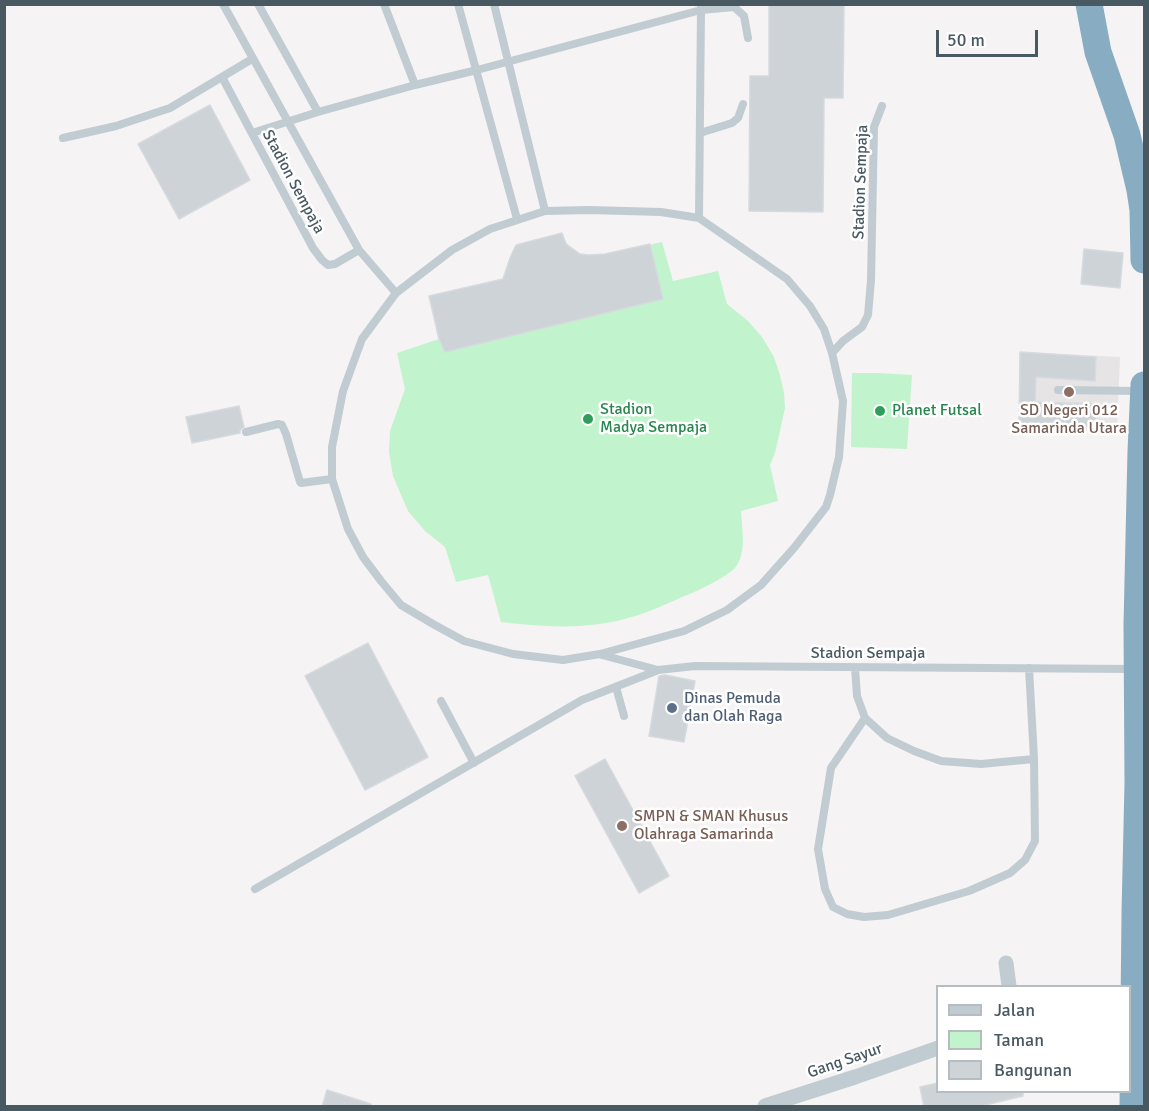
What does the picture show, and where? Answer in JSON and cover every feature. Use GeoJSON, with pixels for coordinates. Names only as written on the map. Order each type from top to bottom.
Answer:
{"type":"FeatureCollection","features":[{"type":"Feature","properties":{"kind":"highway"},"geometry":{"type":"LineString","coordinates":[[1089,4],[1098,52],[1127,135],[1142,190],[1144,260]]}},
{"type":"Feature","properties":{"kind":"highway"},"geometry":{"type":"LineString","coordinates":[[1137,1098],[1132,1028],[1141,843],[1137,669],[1141,626],[1144,385]]}},
{"type":"Feature","properties":{"kind":"street"},"geometry":{"type":"LineString","coordinates":[[1006,963],[1009,985]]}},
{"type":"Feature","properties":{"kind":"street","name":"Gang Sayur"},"geometry":{"type":"LineString","coordinates":[[765,1107],[936,1049]]}},
{"type":"Feature","properties":{"kind":"lane","name":"Stadion Sempaja"},"geometry":{"type":"LineString","coordinates":[[223,4],[360,250],[396,293]]}},
{"type":"Feature","properties":{"kind":"lane"},"geometry":{"type":"LineString","coordinates":[[258,4],[318,112]]}},
{"type":"Feature","properties":{"kind":"lane"},"geometry":{"type":"LineString","coordinates":[[384,4],[415,85]]}},
{"type":"Feature","properties":{"kind":"lane"},"geometry":{"type":"LineString","coordinates":[[458,4],[517,219]]}},
{"type":"Feature","properties":{"kind":"lane"},"geometry":{"type":"LineString","coordinates":[[494,4],[545,211]]}},
{"type":"Feature","properties":{"kind":"lane"},"geometry":{"type":"LineString","coordinates":[[699,218],[701,7]]}},
{"type":"Feature","properties":{"kind":"lane"},"geometry":{"type":"LineString","coordinates":[[252,133],[318,112],[508,62],[701,7],[734,7],[744,16],[748,38]]}},
{"type":"Feature","properties":{"kind":"lane"},"geometry":{"type":"LineString","coordinates":[[63,138],[116,126],[170,108],[252,59]]}},
{"type":"Feature","properties":{"kind":"lane","name":"Stadion Sempaja"},"geometry":{"type":"LineString","coordinates":[[222,77],[322,261],[328,265],[335,264],[360,250]]}},
{"type":"Feature","properties":{"kind":"lane"},"geometry":{"type":"LineString","coordinates":[[700,133],[732,123],[738,118],[743,104]]}},
{"type":"Feature","properties":{"kind":"lane","name":"Stadion Sempaja"},"geometry":{"type":"LineString","coordinates":[[832,353],[843,341],[862,327],[868,315],[871,280],[874,127],[882,106]]}},
{"type":"Feature","properties":{"kind":"lane","name":"Stadion Sempaja"},"geometry":{"type":"LineString","coordinates":[[545,211],[661,212],[699,218],[787,279],[810,306],[824,329],[843,400],[839,456],[831,495],[826,507],[761,585],[727,610],[684,631],[600,654],[563,660],[513,654],[464,640],[402,604],[363,557],[348,530],[332,480],[332,447],[343,391],[362,339],[396,293],[452,250],[490,229],[545,211]]}},
{"type":"Feature","properties":{"kind":"lane"},"geometry":{"type":"LineString","coordinates":[[1058,390],[1144,391]]}},
{"type":"Feature","properties":{"kind":"lane"},"geometry":{"type":"LineString","coordinates":[[246,432],[282,425],[300,482],[332,480]]}},
{"type":"Feature","properties":{"kind":"lane","name":"Stadion Sempaja"},"geometry":{"type":"LineString","coordinates":[[600,654],[658,670],[695,666],[1137,669]]}},
{"type":"Feature","properties":{"kind":"lane"},"geometry":{"type":"LineString","coordinates":[[855,668],[857,696],[865,718],[886,738],[914,752],[941,761],[981,764],[1034,759]]}},
{"type":"Feature","properties":{"kind":"lane"},"geometry":{"type":"LineString","coordinates":[[865,718],[831,768],[818,849],[825,889],[833,907],[847,914],[864,917],[888,915],[969,891],[1010,873],[1025,860],[1035,841],[1034,759],[1029,668]]}},
{"type":"Feature","properties":{"kind":"lane"},"geometry":{"type":"LineString","coordinates":[[255,889],[582,700],[658,670]]}},
{"type":"Feature","properties":{"kind":"lane"},"geometry":{"type":"LineString","coordinates":[[616,687],[624,716]]}},
{"type":"Feature","properties":{"kind":"lane"},"geometry":{"type":"LineString","coordinates":[[441,701],[474,763]]}},
{"type":"Feature","properties":{"kind":"shaded area","name":"SD Negeri 012 Samarinda Utara"},"geometry":{"type":"Polygon","coordinates":[[[1022,352],[1120,357],[1117,432],[1019,428],[1022,352]]]}},
{"type":"Feature","properties":{"kind":"green space","name":"Stadion Madya Sempaja"},"geometry":{"type":"Polygon","coordinates":[[[562,233],[570,247],[586,255],[619,252],[662,242],[673,281],[718,271],[727,304],[748,321],[762,337],[774,357],[780,375],[785,408],[770,465],[778,501],[741,511],[743,541],[739,562],[735,568],[712,583],[658,608],[612,622],[581,626],[501,622],[488,575],[456,582],[445,547],[425,531],[408,511],[393,476],[389,452],[390,431],[405,389],[397,353],[439,339],[429,296],[503,279],[516,245],[562,233]]]}},
{"type":"Feature","properties":{"kind":"green space","name":"Planet Futsal"},"geometry":{"type":"Polygon","coordinates":[[[852,373],[912,375],[907,449],[851,447],[852,373]]]}},
{"type":"Feature","properties":{"kind":"building"},"geometry":{"type":"Polygon","coordinates":[[[769,4],[844,4],[843,98],[824,98],[823,212],[749,211],[750,76],[769,76],[769,4]]]}},
{"type":"Feature","properties":{"kind":"building"},"geometry":{"type":"Polygon","coordinates":[[[210,105],[250,180],[179,219],[138,144],[210,105]]]}},
{"type":"Feature","properties":{"kind":"building"},"geometry":{"type":"Polygon","coordinates":[[[562,233],[566,244],[580,254],[605,254],[650,244],[663,299],[445,352],[439,339],[429,296],[503,279],[516,245],[562,233]]]}},
{"type":"Feature","properties":{"kind":"building"},"geometry":{"type":"Polygon","coordinates":[[[1084,249],[1123,253],[1120,288],[1081,284],[1084,249]]]}},
{"type":"Feature","properties":{"kind":"building"},"geometry":{"type":"Polygon","coordinates":[[[1020,352],[1096,357],[1095,381],[1036,377],[1035,402],[1097,404],[1096,427],[1019,425],[1020,352]]]}},
{"type":"Feature","properties":{"kind":"building"},"geometry":{"type":"Polygon","coordinates":[[[239,406],[244,427],[240,433],[192,443],[186,417],[239,406]]]}},
{"type":"Feature","properties":{"kind":"building"},"geometry":{"type":"Polygon","coordinates":[[[368,643],[428,757],[365,790],[305,676],[368,643]]]}},
{"type":"Feature","properties":{"kind":"building","name":"Dinas Pemuda dan Olah Raga"},"geometry":{"type":"Polygon","coordinates":[[[665,675],[695,681],[684,742],[649,736],[659,676],[665,675]]]}},
{"type":"Feature","properties":{"kind":"building","name":"SMPN & SMAN Khusus Olahraga Samarinda"},"geometry":{"type":"Polygon","coordinates":[[[605,759],[669,876],[639,893],[575,776],[605,759]]]}},
{"type":"Feature","properties":{"kind":"building"},"geometry":{"type":"Polygon","coordinates":[[[936,1083],[936,1093],[1023,1093],[1023,1096],[977,1107],[924,1107],[920,1087],[936,1083]]]}},
{"type":"Feature","properties":{"kind":"building"},"geometry":{"type":"Polygon","coordinates":[[[327,1090],[371,1104],[371,1107],[322,1107],[327,1090]]]}},
{"type":"Feature","properties":{"kind":"place","name":"SD Negeri 012 Samarinda Utara"},"geometry":{"type":"Point","coordinates":[1069,392]}},
{"type":"Feature","properties":{"kind":"place","name":"Planet Futsal"},"geometry":{"type":"Point","coordinates":[880,411]}},
{"type":"Feature","properties":{"kind":"place","name":"Stadion Madya Sempaja"},"geometry":{"type":"Point","coordinates":[588,419]}},
{"type":"Feature","properties":{"kind":"place","name":"Dinas Pemuda dan Olah Raga"},"geometry":{"type":"Point","coordinates":[672,708]}},
{"type":"Feature","properties":{"kind":"place","name":"SMPN & SMAN Khusus Olahraga Samarinda"},"geometry":{"type":"Point","coordinates":[622,826]}}]}
